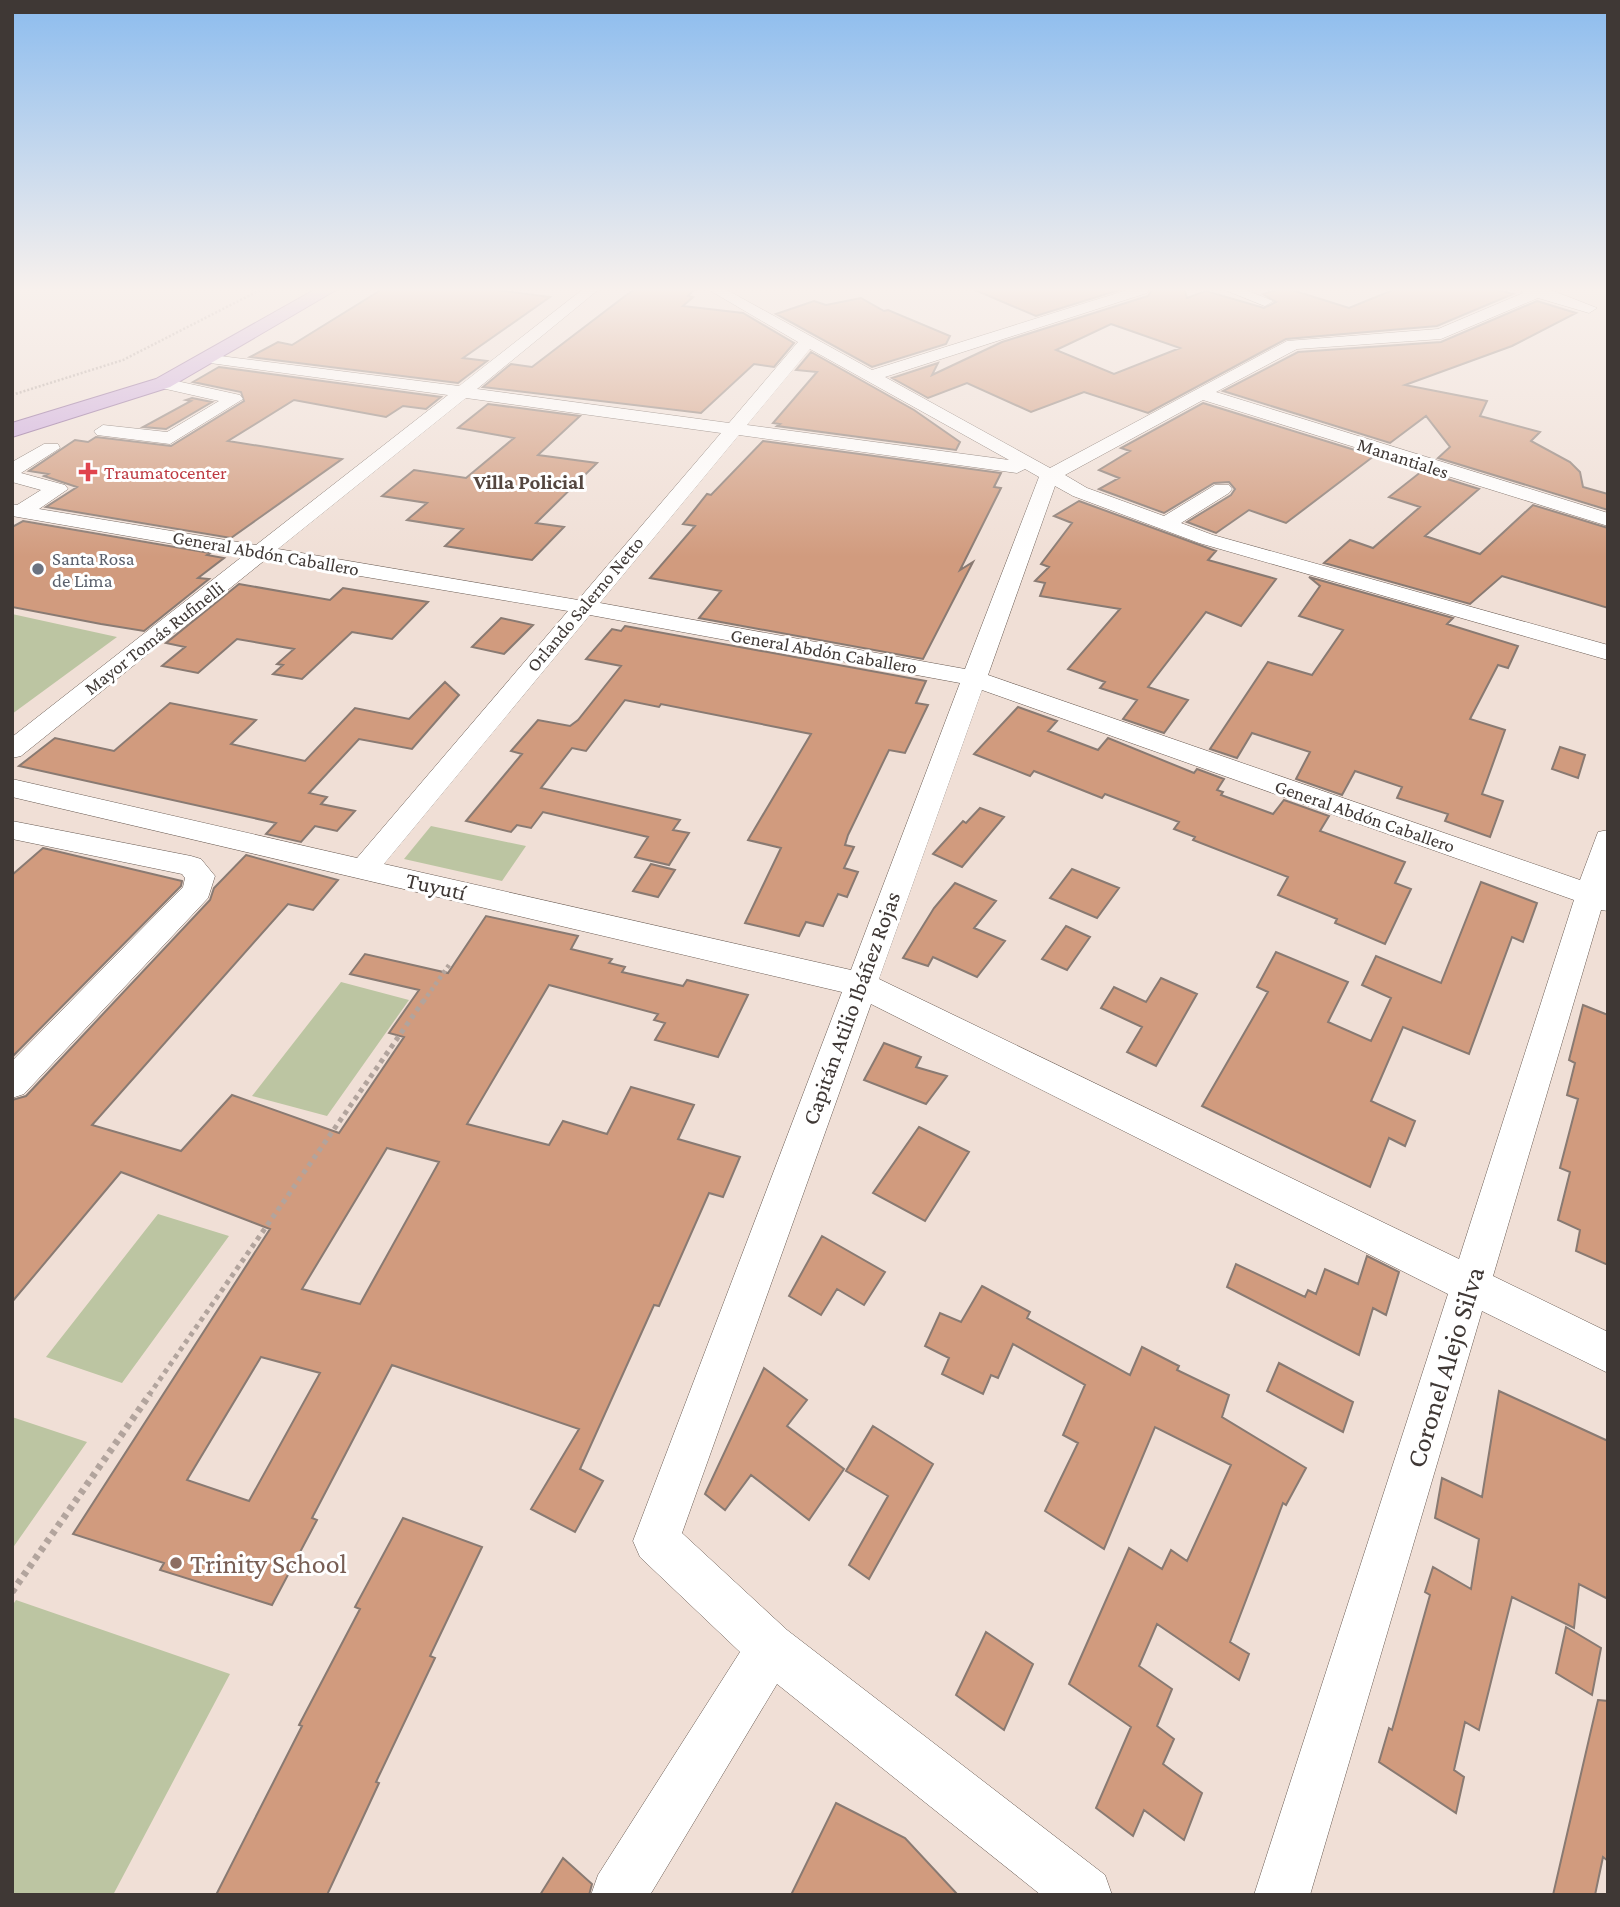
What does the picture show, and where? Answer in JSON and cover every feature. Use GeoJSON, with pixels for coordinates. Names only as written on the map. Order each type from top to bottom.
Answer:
{"type":"FeatureCollection","features":[{"type":"Feature","properties":{"kind":"main road"},"geometry":{"type":"LineString","coordinates":[[12,430],[171,379]]}},
{"type":"Feature","properties":{"kind":"street"},"geometry":{"type":"LineString","coordinates":[[370,379],[1042,473],[1227,379]]}},
{"type":"Feature","properties":{"kind":"street","name":"Mayor Tomás Rufinelli"},"geometry":{"type":"LineString","coordinates":[[12,750],[477,379]]}},
{"type":"Feature","properties":{"kind":"street","name":"Orlando Salerno Netto"},"geometry":{"type":"LineString","coordinates":[[364,869],[776,379]]}},
{"type":"Feature","properties":{"kind":"street"},"geometry":{"type":"LineString","coordinates":[[875,379],[1042,473],[1080,492],[1165,524],[1228,545],[1608,653]]}},
{"type":"Feature","properties":{"kind":"street"},"geometry":{"type":"LineString","coordinates":[[103,431],[170,438],[234,399],[163,383]]}},
{"type":"Feature","properties":{"kind":"street","name":"Manantiales"},"geometry":{"type":"LineString","coordinates":[[1200,393],[1608,520]]}},
{"type":"Feature","properties":{"kind":"street"},"geometry":{"type":"LineString","coordinates":[[12,470],[51,448]]}},
{"type":"Feature","properties":{"kind":"street","name":"Capitán Atilio Ibáñez Rojas"},"geometry":{"type":"LineString","coordinates":[[770,1647],[656,1541],[972,678],[1042,473]]}},
{"type":"Feature","properties":{"kind":"street"},"geometry":{"type":"LineString","coordinates":[[12,476],[58,489],[17,511]]}},
{"type":"Feature","properties":{"kind":"street"},"geometry":{"type":"LineString","coordinates":[[1165,524],[1222,489]]}},
{"type":"Feature","properties":{"kind":"street","name":"General Abdón Caballero"},"geometry":{"type":"LineString","coordinates":[[17,511],[582,607],[972,678],[1599,898]]}},
{"type":"Feature","properties":{"kind":"street","name":"Tuyutí"},"geometry":{"type":"LineString","coordinates":[[12,788],[860,984],[1608,1353]]}},
{"type":"Feature","properties":{"kind":"street"},"geometry":{"type":"LineString","coordinates":[[12,1084],[197,891],[200,876],[191,866],[15,837]]}},
{"type":"Feature","properties":{"kind":"street","name":"Coronel Alejo Silva"},"geometry":{"type":"LineString","coordinates":[[1282,1895],[1470,1286],[1599,898],[1608,839]]}},
{"type":"Feature","properties":{"kind":"street"},"geometry":{"type":"LineString","coordinates":[[618,1895],[749,1686],[770,1647],[1085,1895]]}},
{"type":"Feature","properties":{"kind":"path"},"geometry":{"type":"LineString","coordinates":[[12,395],[63,379]]}},
{"type":"Feature","properties":{"kind":"path"},"geometry":{"type":"LineString","coordinates":[[12,1592],[449,965]]}},
{"type":"Feature","properties":{"kind":"green space"},"geometry":{"type":"Polygon","coordinates":[[[12,614],[117,637],[12,714],[12,614]]]}},
{"type":"Feature","properties":{"kind":"green space"},"geometry":{"type":"Polygon","coordinates":[[[431,826],[526,846],[502,881],[404,859],[431,826]]]}},
{"type":"Feature","properties":{"kind":"green space"},"geometry":{"type":"Polygon","coordinates":[[[341,982],[409,1000],[327,1116],[252,1096],[341,982]]]}},
{"type":"Feature","properties":{"kind":"green space"},"geometry":{"type":"Polygon","coordinates":[[[158,1214],[229,1236],[122,1383],[46,1357],[158,1214]]]}},
{"type":"Feature","properties":{"kind":"green space"},"geometry":{"type":"Polygon","coordinates":[[[12,1417],[87,1442],[12,1549],[12,1417]]]}},
{"type":"Feature","properties":{"kind":"green space"},"geometry":{"type":"Polygon","coordinates":[[[16,1600],[230,1674],[113,1895],[12,1895],[12,1606],[16,1600]]]}},
{"type":"Feature","properties":{"kind":"building"},"geometry":{"type":"Polygon","coordinates":[[[198,379],[308,379],[441,397],[426,409],[403,406],[386,417],[294,400],[228,441],[342,459],[231,538],[46,507],[77,487],[44,476],[48,474],[29,471],[75,440],[88,442],[96,437],[171,446],[244,401],[241,392],[193,382],[198,379]]]}},
{"type":"Feature","properties":{"kind":"building"},"geometry":{"type":"Polygon","coordinates":[[[426,379],[463,379],[458,383],[426,379]]]}},
{"type":"Feature","properties":{"kind":"building"},"geometry":{"type":"Polygon","coordinates":[[[493,379],[738,379],[701,413],[483,387],[493,379]]]}},
{"type":"Feature","properties":{"kind":"building"},"geometry":{"type":"Polygon","coordinates":[[[811,379],[859,379],[914,410],[960,442],[956,450],[777,426],[780,424],[773,423],[811,379]]]}},
{"type":"Feature","properties":{"kind":"building"},"geometry":{"type":"Polygon","coordinates":[[[894,379],[1211,379],[1148,413],[1084,392],[1031,412],[967,383],[928,398],[894,379]]]}},
{"type":"Feature","properties":{"kind":"building"},"geometry":{"type":"Polygon","coordinates":[[[1246,379],[1421,379],[1405,385],[1487,401],[1480,416],[1540,432],[1531,441],[1570,462],[1580,472],[1583,487],[1608,494],[1608,510],[1438,458],[1450,447],[1426,416],[1390,443],[1223,391],[1246,379]]]}},
{"type":"Feature","properties":{"kind":"building"},"geometry":{"type":"Polygon","coordinates":[[[192,398],[212,402],[166,429],[143,427],[191,401],[186,400],[192,398]]]}},
{"type":"Feature","properties":{"kind":"building"},"geometry":{"type":"Polygon","coordinates":[[[1203,403],[1374,456],[1286,523],[1249,510],[1216,533],[1187,522],[1231,495],[1235,489],[1229,482],[1214,483],[1164,513],[1099,489],[1119,478],[1099,470],[1130,451],[1121,448],[1203,403]]]}},
{"type":"Feature","properties":{"kind":"building"},"geometry":{"type":"Polygon","coordinates":[[[488,404],[580,416],[538,455],[597,463],[536,523],[564,527],[532,560],[445,546],[463,529],[407,520],[427,503],[382,496],[414,470],[466,478],[514,438],[458,428],[488,404]]]}},
{"type":"Feature","properties":{"kind":"building"},"geometry":{"type":"Polygon","coordinates":[[[763,441],[1001,473],[994,487],[1001,488],[960,570],[973,562],[923,659],[699,618],[721,591],[650,578],[695,526],[683,524],[707,494],[711,495],[763,441]]]}},
{"type":"Feature","properties":{"kind":"building"},"geometry":{"type":"Polygon","coordinates":[[[1422,471],[1479,489],[1425,536],[1480,554],[1533,505],[1608,528],[1608,608],[1502,576],[1470,604],[1324,563],[1350,540],[1373,548],[1420,507],[1389,497],[1422,471]]]}},
{"type":"Feature","properties":{"kind":"building"},"geometry":{"type":"Polygon","coordinates":[[[1079,501],[1216,551],[1208,560],[1276,579],[1241,626],[1206,612],[1148,687],[1188,700],[1164,733],[1123,719],[1137,700],[1100,688],[1105,682],[1068,669],[1120,609],[1040,596],[1045,583],[1035,581],[1049,567],[1041,564],[1072,523],[1054,516],[1079,501]]]}},
{"type":"Feature","properties":{"kind":"building"},"geometry":{"type":"Polygon","coordinates":[[[23,521],[210,553],[207,555],[224,558],[198,578],[209,579],[144,631],[101,624],[12,607],[12,527],[23,521]]]}},
{"type":"Feature","properties":{"kind":"building"},"geometry":{"type":"Polygon","coordinates":[[[1309,577],[1453,618],[1447,624],[1518,646],[1508,668],[1498,665],[1470,719],[1505,730],[1482,794],[1503,801],[1490,837],[1445,821],[1448,814],[1397,798],[1402,787],[1355,771],[1342,795],[1296,779],[1310,752],[1252,733],[1237,758],[1210,749],[1268,662],[1312,675],[1343,630],[1299,616],[1320,586],[1309,577]]]}},
{"type":"Feature","properties":{"kind":"building"},"geometry":{"type":"Polygon","coordinates":[[[239,584],[330,600],[343,588],[428,602],[392,639],[352,632],[302,679],[273,674],[283,665],[277,664],[294,649],[237,639],[198,673],[162,666],[185,647],[166,643],[239,584]]]}},
{"type":"Feature","properties":{"kind":"building"},"geometry":{"type":"Polygon","coordinates":[[[501,618],[533,625],[504,654],[472,647],[501,618]]]}},
{"type":"Feature","properties":{"kind":"building"},"geometry":{"type":"Polygon","coordinates":[[[625,626],[926,681],[916,703],[928,705],[905,753],[889,750],[848,835],[845,845],[854,847],[844,868],[858,872],[847,897],[838,894],[823,926],[806,922],[799,936],[745,923],[781,848],[748,840],[811,734],[661,704],[659,707],[625,700],[586,751],[572,748],[541,788],[680,820],[673,830],[689,833],[669,865],[635,857],[648,837],[543,812],[531,828],[517,825],[511,832],[466,821],[522,754],[511,751],[538,720],[570,726],[578,720],[621,666],[586,659],[612,629],[621,631],[625,626]]]}},
{"type":"Feature","properties":{"kind":"building"},"geometry":{"type":"Polygon","coordinates":[[[445,682],[459,695],[412,749],[359,739],[309,793],[327,797],[321,804],[355,811],[337,831],[315,826],[301,842],[266,834],[276,823],[19,766],[55,738],[114,751],[170,703],[256,720],[231,744],[305,761],[355,708],[409,719],[445,682]]]}},
{"type":"Feature","properties":{"kind":"building"},"geometry":{"type":"Polygon","coordinates":[[[1018,707],[1057,721],[1048,731],[1098,750],[1108,738],[1194,773],[1197,769],[1224,779],[1217,790],[1223,792],[1221,795],[1273,814],[1284,800],[1329,816],[1320,831],[1405,862],[1395,883],[1411,889],[1385,944],[1335,923],[1337,919],[1278,895],[1288,877],[1193,840],[1195,837],[1174,829],[1179,822],[1105,794],[1102,798],[1034,771],[1030,776],[974,754],[1018,707]]]}},
{"type":"Feature","properties":{"kind":"building"},"geometry":{"type":"Polygon","coordinates":[[[1560,747],[1585,755],[1578,778],[1552,769],[1560,747]]]}},
{"type":"Feature","properties":{"kind":"building"},"geometry":{"type":"Polygon","coordinates":[[[980,808],[1004,817],[962,867],[933,854],[963,821],[966,823],[980,808]]]}},
{"type":"Feature","properties":{"kind":"building"},"geometry":{"type":"Polygon","coordinates":[[[43,848],[182,881],[181,886],[12,1057],[12,875],[43,848]]]}},
{"type":"Feature","properties":{"kind":"building"},"geometry":{"type":"Polygon","coordinates":[[[246,855],[338,880],[313,910],[288,904],[92,1125],[181,1151],[232,1095],[339,1133],[404,1037],[389,1033],[419,990],[350,974],[365,954],[448,973],[486,916],[578,936],[571,949],[612,959],[609,963],[625,967],[622,972],[683,986],[687,980],[748,995],[718,1057],[655,1040],[665,1023],[654,1020],[658,1014],[549,985],[467,1124],[549,1145],[563,1121],[607,1134],[631,1087],[694,1105],[678,1139],[740,1157],[723,1197],[709,1193],[659,1306],[654,1305],[580,1469],[603,1481],[575,1532],[531,1509],[579,1429],[392,1365],[312,1518],[317,1520],[272,1605],[160,1570],[164,1563],[73,1534],[270,1229],[121,1172],[12,1302],[12,1100],[26,1096],[210,900],[214,888],[246,855]],[[387,1148],[302,1289],[360,1304],[439,1162],[387,1148]],[[261,1357],[187,1480],[249,1501],[320,1373],[261,1357]]]}},
{"type":"Feature","properties":{"kind":"building"},"geometry":{"type":"Polygon","coordinates":[[[651,864],[675,870],[658,897],[633,891],[651,864]]]}},
{"type":"Feature","properties":{"kind":"building"},"geometry":{"type":"Polygon","coordinates":[[[1072,869],[1119,888],[1097,918],[1050,898],[1072,869]]]}},
{"type":"Feature","properties":{"kind":"building"},"geometry":{"type":"Polygon","coordinates":[[[1481,882],[1537,903],[1523,942],[1512,937],[1469,1054],[1403,1027],[1371,1101],[1415,1121],[1405,1146],[1389,1138],[1370,1187],[1202,1106],[1268,992],[1257,987],[1276,952],[1348,982],[1328,1022],[1371,1041],[1391,998],[1362,985],[1376,956],[1441,983],[1481,882]]]}},
{"type":"Feature","properties":{"kind":"building"},"geometry":{"type":"Polygon","coordinates":[[[955,883],[996,901],[974,928],[1005,941],[977,977],[933,957],[928,966],[903,958],[934,908],[955,883]]]}},
{"type":"Feature","properties":{"kind":"building"},"geometry":{"type":"Polygon","coordinates":[[[1066,926],[1090,937],[1067,970],[1042,959],[1066,926]]]}},
{"type":"Feature","properties":{"kind":"building"},"geometry":{"type":"Polygon","coordinates":[[[1161,978],[1197,994],[1156,1066],[1127,1052],[1142,1027],[1101,1008],[1114,987],[1146,1002],[1161,978]]]}},
{"type":"Feature","properties":{"kind":"building"},"geometry":{"type":"Polygon","coordinates":[[[1583,1005],[1608,1015],[1608,1265],[1576,1251],[1580,1230],[1558,1220],[1570,1172],[1560,1168],[1578,1099],[1567,1095],[1575,1063],[1569,1060],[1583,1005]]]}},
{"type":"Feature","properties":{"kind":"building"},"geometry":{"type":"Polygon","coordinates":[[[884,1043],[921,1057],[916,1067],[947,1076],[926,1104],[864,1080],[884,1043]]]}},
{"type":"Feature","properties":{"kind":"building"},"geometry":{"type":"Polygon","coordinates":[[[919,1127],[969,1152],[925,1221],[873,1193],[919,1127]]]}},
{"type":"Feature","properties":{"kind":"building"},"geometry":{"type":"Polygon","coordinates":[[[822,1236],[885,1272],[864,1305],[837,1289],[821,1315],[789,1296],[822,1236]]]}},
{"type":"Feature","properties":{"kind":"building"},"geometry":{"type":"Polygon","coordinates":[[[1367,1256],[1399,1272],[1386,1315],[1373,1308],[1359,1355],[1227,1287],[1236,1264],[1305,1297],[1308,1290],[1316,1294],[1325,1269],[1358,1284],[1367,1256]]]}},
{"type":"Feature","properties":{"kind":"building"},"geometry":{"type":"Polygon","coordinates":[[[982,1286],[1030,1312],[1027,1318],[1130,1375],[1142,1347],[1179,1366],[1177,1370],[1229,1395],[1222,1417],[1306,1468],[1286,1505],[1283,1503],[1230,1642],[1249,1654],[1239,1680],[1157,1624],[1139,1666],[1172,1689],[1157,1726],[1174,1739],[1163,1764],[1202,1793],[1184,1840],[1144,1810],[1133,1836],[1096,1808],[1131,1727],[1069,1684],[1129,1548],[1162,1569],[1171,1550],[1187,1561],[1231,1465],[1155,1427],[1104,1549],[1045,1511],[1078,1443],[1063,1435],[1085,1385],[1013,1344],[998,1378],[991,1375],[983,1394],[942,1374],[949,1358],[925,1346],[940,1313],[961,1322],[982,1286]]]}},
{"type":"Feature","properties":{"kind":"building"},"geometry":{"type":"Polygon","coordinates":[[[1279,1363],[1353,1402],[1343,1432],[1267,1391],[1279,1363]]]}},
{"type":"Feature","properties":{"kind":"building"},"geometry":{"type":"Polygon","coordinates":[[[764,1368],[807,1400],[787,1426],[844,1469],[809,1520],[751,1475],[725,1510],[705,1494],[764,1368]]]}},
{"type":"Feature","properties":{"kind":"building"},"geometry":{"type":"Polygon","coordinates":[[[1499,1391],[1608,1441],[1608,1599],[1579,1584],[1574,1628],[1512,1597],[1479,1730],[1465,1722],[1454,1770],[1464,1777],[1456,1813],[1379,1762],[1389,1728],[1392,1730],[1430,1595],[1425,1592],[1433,1567],[1471,1589],[1479,1539],[1435,1518],[1442,1478],[1482,1497],[1499,1391]]]}},
{"type":"Feature","properties":{"kind":"building"},"geometry":{"type":"Polygon","coordinates":[[[873,1426],[933,1464],[869,1579],[849,1565],[888,1496],[846,1471],[873,1426]]]}},
{"type":"Feature","properties":{"kind":"building"},"geometry":{"type":"Polygon","coordinates":[[[403,1518],[482,1547],[430,1656],[435,1658],[376,1782],[379,1783],[327,1895],[216,1895],[302,1726],[299,1725],[360,1609],[355,1607],[403,1518]]]}},
{"type":"Feature","properties":{"kind":"building"},"geometry":{"type":"Polygon","coordinates":[[[1566,1627],[1601,1648],[1592,1695],[1556,1673],[1566,1627]]]}},
{"type":"Feature","properties":{"kind":"building"},"geometry":{"type":"Polygon","coordinates":[[[986,1632],[1033,1664],[1004,1730],[956,1695],[986,1632]]]}},
{"type":"Feature","properties":{"kind":"building"},"geometry":{"type":"Polygon","coordinates":[[[1598,1700],[1608,1701],[1608,1861],[1603,1857],[1595,1895],[1553,1895],[1598,1700]]]}},
{"type":"Feature","properties":{"kind":"building"},"geometry":{"type":"Polygon","coordinates":[[[836,1803],[905,1838],[958,1895],[791,1895],[836,1803]]]}},
{"type":"Feature","properties":{"kind":"building"},"geometry":{"type":"Polygon","coordinates":[[[563,1858],[592,1884],[589,1895],[540,1895],[563,1858]]]}},
{"type":"Feature","properties":{"kind":"place","name":"Traumatocenter"},"geometry":{"type":"Point","coordinates":[88,472]}},
{"type":"Feature","properties":{"kind":"place","name":"Santa Rosa de Lima"},"geometry":{"type":"Point","coordinates":[38,569]}},
{"type":"Feature","properties":{"kind":"place","name":"Trinity School"},"geometry":{"type":"Point","coordinates":[176,1563]}},
{"type":"Feature","properties":{"kind":"district","name":"Villa Policial"},"geometry":{"type":"Point","coordinates":[529,482]}}]}
